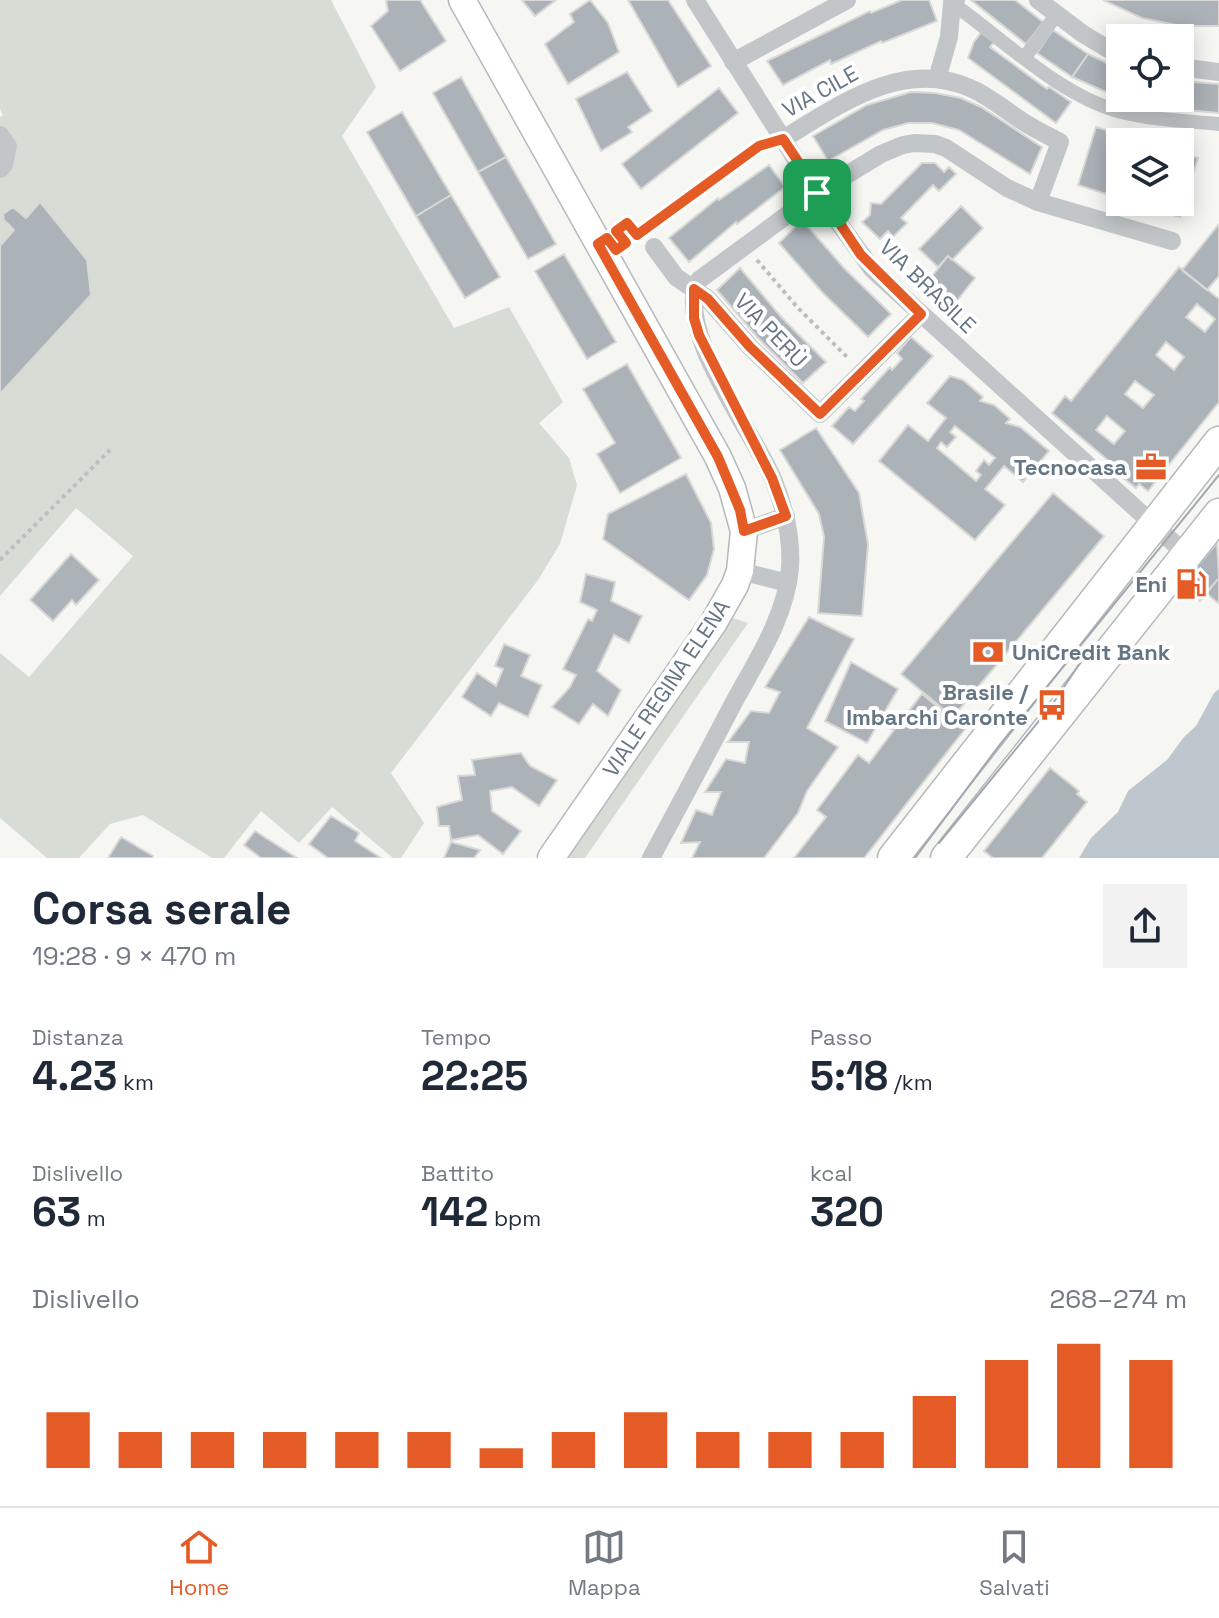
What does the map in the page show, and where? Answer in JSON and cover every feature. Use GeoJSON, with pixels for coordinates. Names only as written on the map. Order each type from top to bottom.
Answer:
{"type":"FeatureCollection","features":[{"type":"Feature","properties":{"kind":"main road","name":"VIALE REGINA ELENA"},"geometry":{"type":"LineString","coordinates":[[462,0],[718,457],[740,510],[744,531],[740,571],[714,622],[551,858]]}},
{"type":"Feature","properties":{"kind":"main road"},"geometry":{"type":"LineString","coordinates":[[893,858],[1219,442]]}},
{"type":"Feature","properties":{"kind":"main road"},"geometry":{"type":"LineString","coordinates":[[946,858],[1219,514]]}},
{"type":"Feature","properties":{"kind":"street","name":"VIA BRASILE"},"geometry":{"type":"LineString","coordinates":[[695,0],[817,193],[872,269],[1187,555]]}},
{"type":"Feature","properties":{"kind":"street"},"geometry":{"type":"LineString","coordinates":[[733,62],[847,0]]}},
{"type":"Feature","properties":{"kind":"street"},"geometry":{"type":"LineString","coordinates":[[1038,0],[1106,48]]}},
{"type":"Feature","properties":{"kind":"street"},"geometry":{"type":"LineString","coordinates":[[953,1],[1049,76],[1102,106],[1139,115],[1219,124]]}},
{"type":"Feature","properties":{"kind":"street"},"geometry":{"type":"LineString","coordinates":[[937,79],[949,37],[953,1]]}},
{"type":"Feature","properties":{"kind":"street"},"geometry":{"type":"LineString","coordinates":[[1025,57],[1057,14]]}},
{"type":"Feature","properties":{"kind":"street"},"geometry":{"type":"LineString","coordinates":[[1194,69],[1219,72]]}},
{"type":"Feature","properties":{"kind":"street","name":"VIA CILE"},"geometry":{"type":"LineString","coordinates":[[783,139],[872,89],[905,80],[955,82],[982,94],[1022,122],[1060,142],[1038,202]]}},
{"type":"Feature","properties":{"kind":"street"},"geometry":{"type":"LineString","coordinates":[[0,135],[8,146],[4,165],[0,169]]}},
{"type":"Feature","properties":{"kind":"street"},"geometry":{"type":"LineString","coordinates":[[651,858],[768,639],[788,583],[790,551],[786,516],[772,478],[699,335],[694,318],[696,284],[817,193],[892,149],[924,143],[935,144],[957,154],[1007,188],[1038,202],[1172,241]]}},
{"type":"Feature","properties":{"kind":"street","name":"VIA PERÙ"},"geometry":{"type":"LineString","coordinates":[[654,247],[676,277],[696,284],[750,347],[820,414],[862,372]]}},
{"type":"Feature","properties":{"kind":"street"},"geometry":{"type":"LineString","coordinates":[[862,372],[921,314]]}},
{"type":"Feature","properties":{"kind":"street"},"geometry":{"type":"LineString","coordinates":[[744,531],[786,516]]}},
{"type":"Feature","properties":{"kind":"street"},"geometry":{"type":"LineString","coordinates":[[740,571],[788,583]]}},
{"type":"Feature","properties":{"kind":"path","name":"VIA CILE"},"geometry":{"type":"LineString","coordinates":[[616,231],[627,223],[637,235],[759,146],[783,139]]}},
{"type":"Feature","properties":{"kind":"path"},"geometry":{"type":"LineString","coordinates":[[745,245],[798,308],[862,372]]}},
{"type":"Feature","properties":{"kind":"path"},"geometry":{"type":"LineString","coordinates":[[0,560],[110,450]]}},
{"type":"Feature","properties":{"kind":"shaded area"},"geometry":{"type":"Polygon","coordinates":[[[0,0],[331,0],[376,87],[342,136],[454,328],[509,307],[563,402],[539,423],[569,458],[577,485],[560,544],[538,580],[391,773],[424,823],[401,858],[393,858],[332,807],[299,843],[261,811],[224,858],[212,858],[143,815],[110,824],[79,858],[47,858],[0,818],[0,653],[29,677],[133,556],[76,508],[0,596],[0,117],[3,115],[0,109],[0,0]]]}},
{"type":"Feature","properties":{"kind":"shaded area"},"geometry":{"type":"Polygon","coordinates":[[[733,618],[748,623],[585,858],[567,858],[733,618]]]}},
{"type":"Feature","properties":{"kind":"shaded area"},"geometry":{"type":"Polygon","coordinates":[[[1219,689],[1219,858],[1079,858],[1091,838],[1118,812],[1128,791],[1167,760],[1196,726],[1219,689]]]}},
{"type":"Feature","properties":{"kind":"building"},"geometry":{"type":"Polygon","coordinates":[[[386,0],[420,0],[446,41],[400,71],[371,26],[388,11],[386,0]]]}},
{"type":"Feature","properties":{"kind":"building"},"geometry":{"type":"Polygon","coordinates":[[[522,0],[556,0],[535,16],[522,0]]]}},
{"type":"Feature","properties":{"kind":"building"},"geometry":{"type":"Polygon","coordinates":[[[590,0],[608,23],[619,52],[568,84],[545,44],[574,22],[570,14],[590,0]]]}},
{"type":"Feature","properties":{"kind":"building"},"geometry":{"type":"Polygon","coordinates":[[[628,0],[668,0],[711,66],[678,87],[628,0]]]}},
{"type":"Feature","properties":{"kind":"building"},"geometry":{"type":"Polygon","coordinates":[[[902,0],[929,0],[937,21],[881,41],[831,64],[830,60],[783,85],[767,61],[870,11],[902,0]]]}},
{"type":"Feature","properties":{"kind":"building"},"geometry":{"type":"Polygon","coordinates":[[[971,0],[1015,0],[1043,22],[1026,44],[971,0]]]}},
{"type":"Feature","properties":{"kind":"building"},"geometry":{"type":"Polygon","coordinates":[[[1103,0],[1219,0],[1219,26],[1171,24],[1142,18],[1103,0]]]}},
{"type":"Feature","properties":{"kind":"building"},"geometry":{"type":"Polygon","coordinates":[[[983,30],[996,40],[990,47],[1047,89],[1049,87],[1071,102],[1056,123],[968,58],[983,30]]]}},
{"type":"Feature","properties":{"kind":"building"},"geometry":{"type":"Polygon","coordinates":[[[1053,30],[1088,54],[1072,77],[1037,53],[1053,30]]]}},
{"type":"Feature","properties":{"kind":"building"},"geometry":{"type":"Polygon","coordinates":[[[1088,54],[1106,62],[1106,92],[1072,77],[1088,54]]]}},
{"type":"Feature","properties":{"kind":"building"},"geometry":{"type":"Polygon","coordinates":[[[627,72],[652,111],[628,127],[632,132],[601,151],[576,99],[627,72]]]}},
{"type":"Feature","properties":{"kind":"building"},"geometry":{"type":"Polygon","coordinates":[[[461,77],[506,157],[478,172],[433,93],[461,77]]]}},
{"type":"Feature","properties":{"kind":"building"},"geometry":{"type":"Polygon","coordinates":[[[1194,82],[1219,84],[1219,113],[1194,111],[1194,82]]]}},
{"type":"Feature","properties":{"kind":"building"},"geometry":{"type":"Polygon","coordinates":[[[719,88],[738,113],[641,189],[622,164],[719,88]]]}},
{"type":"Feature","properties":{"kind":"building"},"geometry":{"type":"Polygon","coordinates":[[[911,92],[961,98],[981,107],[1042,147],[1030,174],[959,130],[932,123],[908,123],[883,130],[828,161],[813,136],[867,105],[911,92]]]}},
{"type":"Feature","properties":{"kind":"building"},"geometry":{"type":"Polygon","coordinates":[[[402,112],[451,195],[416,216],[367,132],[402,112]]]}},
{"type":"Feature","properties":{"kind":"building"},"geometry":{"type":"Polygon","coordinates":[[[1096,127],[1106,130],[1106,194],[1078,185],[1096,127]]]}},
{"type":"Feature","properties":{"kind":"building"},"geometry":{"type":"Polygon","coordinates":[[[506,157],[556,244],[528,259],[478,172],[506,157]]]}},
{"type":"Feature","properties":{"kind":"building"},"geometry":{"type":"Polygon","coordinates":[[[922,163],[935,163],[944,172],[949,167],[956,174],[939,191],[933,185],[901,218],[907,223],[893,237],[888,231],[880,239],[862,222],[870,215],[871,203],[881,204],[922,163]]]}},
{"type":"Feature","properties":{"kind":"building"},"geometry":{"type":"Polygon","coordinates":[[[769,165],[785,187],[736,222],[689,262],[669,238],[718,198],[769,165]]]}},
{"type":"Feature","properties":{"kind":"building"},"geometry":{"type":"Polygon","coordinates":[[[451,195],[500,277],[465,298],[416,216],[451,195]]]}},
{"type":"Feature","properties":{"kind":"building"},"geometry":{"type":"Polygon","coordinates":[[[40,202],[87,260],[91,295],[0,394],[0,246],[14,230],[4,220],[3,214],[13,207],[26,218],[40,202]]]}},
{"type":"Feature","properties":{"kind":"building"},"geometry":{"type":"Polygon","coordinates":[[[961,206],[983,228],[952,260],[948,256],[938,267],[919,249],[961,206]]]}},
{"type":"Feature","properties":{"kind":"building"},"geometry":{"type":"Polygon","coordinates":[[[802,220],[844,268],[891,314],[868,337],[822,292],[779,243],[802,220]]]}},
{"type":"Feature","properties":{"kind":"building"},"geometry":{"type":"Polygon","coordinates":[[[1219,224],[1219,276],[1207,290],[1182,270],[1219,224]]]}},
{"type":"Feature","properties":{"kind":"building"},"geometry":{"type":"Polygon","coordinates":[[[564,254],[616,342],[587,359],[535,271],[564,254]]]}},
{"type":"Feature","properties":{"kind":"building"},"geometry":{"type":"Polygon","coordinates":[[[948,256],[975,278],[955,303],[943,293],[940,297],[925,285],[948,256]]]}},
{"type":"Feature","properties":{"kind":"building"},"geometry":{"type":"Polygon","coordinates":[[[1179,267],[1219,299],[1219,402],[1148,491],[1139,484],[1136,488],[1113,470],[1116,467],[1052,413],[1065,396],[1071,401],[1179,267]],[[1197,304],[1186,317],[1205,332],[1215,319],[1197,304]],[[1166,342],[1156,355],[1174,370],[1184,357],[1166,342]],[[1135,381],[1125,394],[1143,408],[1154,395],[1135,381]],[[1107,416],[1096,430],[1114,444],[1125,431],[1107,416]]]}},
{"type":"Feature","properties":{"kind":"building"},"geometry":{"type":"Polygon","coordinates":[[[740,268],[782,318],[826,362],[803,383],[759,339],[717,290],[740,268]]]}},
{"type":"Feature","properties":{"kind":"building"},"geometry":{"type":"Polygon","coordinates":[[[911,337],[933,356],[853,444],[832,426],[849,407],[855,411],[864,401],[861,399],[890,367],[892,370],[902,359],[897,353],[911,337]]]}},
{"type":"Feature","properties":{"kind":"building"},"geometry":{"type":"Polygon","coordinates":[[[627,364],[681,458],[620,493],[597,454],[615,443],[583,389],[627,364]]]}},
{"type":"Feature","properties":{"kind":"building"},"geometry":{"type":"Polygon","coordinates":[[[950,376],[963,380],[983,397],[980,401],[994,405],[1010,419],[1006,423],[1020,427],[1049,451],[1023,482],[1004,466],[985,489],[1005,505],[975,540],[879,461],[908,425],[928,441],[946,418],[927,403],[950,376]],[[955,426],[950,432],[956,437],[947,447],[941,442],[937,448],[976,481],[981,475],[976,471],[984,460],[989,465],[995,458],[955,426]]]}},
{"type":"Feature","properties":{"kind":"building"},"geometry":{"type":"Polygon","coordinates":[[[816,428],[859,493],[868,544],[862,616],[818,613],[824,537],[819,514],[780,450],[816,428]]]}},
{"type":"Feature","properties":{"kind":"building"},"geometry":{"type":"Polygon","coordinates":[[[686,474],[711,523],[714,549],[707,575],[689,600],[603,539],[608,514],[686,474]]]}},
{"type":"Feature","properties":{"kind":"building"},"geometry":{"type":"Polygon","coordinates":[[[1053,493],[1104,536],[953,717],[901,674],[1053,493]]]}},
{"type":"Feature","properties":{"kind":"building"},"geometry":{"type":"Polygon","coordinates":[[[1217,543],[1219,578],[1200,601],[1181,585],[1217,543]]]}},
{"type":"Feature","properties":{"kind":"building"},"geometry":{"type":"Polygon","coordinates":[[[71,554],[99,580],[76,605],[72,600],[53,621],[30,600],[71,554]]]}},
{"type":"Feature","properties":{"kind":"building"},"geometry":{"type":"Polygon","coordinates":[[[586,574],[615,582],[611,601],[642,616],[629,643],[614,635],[597,671],[621,690],[608,716],[593,704],[579,724],[552,707],[576,675],[563,669],[588,619],[592,621],[597,610],[580,602],[586,574]]]}},
{"type":"Feature","properties":{"kind":"building"},"geometry":{"type":"Polygon","coordinates":[[[1219,578],[1219,601],[1218,603],[1206,593],[1219,578]]]}},
{"type":"Feature","properties":{"kind":"building"},"geometry":{"type":"Polygon","coordinates":[[[809,617],[854,639],[807,728],[838,747],[807,791],[798,813],[764,858],[692,858],[700,842],[681,843],[696,810],[712,815],[721,792],[705,792],[726,759],[745,763],[749,742],[728,742],[751,711],[769,713],[780,692],[765,687],[809,617]]]}},
{"type":"Feature","properties":{"kind":"building"},"geometry":{"type":"Polygon","coordinates":[[[504,644],[530,655],[521,676],[542,685],[528,717],[499,703],[491,716],[462,697],[477,673],[496,686],[503,669],[495,666],[504,644]]]}},
{"type":"Feature","properties":{"kind":"building"},"geometry":{"type":"Polygon","coordinates":[[[851,662],[898,689],[884,713],[901,721],[922,694],[965,729],[864,858],[794,858],[826,817],[817,810],[858,755],[869,763],[894,730],[878,724],[867,743],[825,721],[851,662]]]}},
{"type":"Feature","properties":{"kind":"building"},"geometry":{"type":"Polygon","coordinates":[[[521,753],[530,766],[557,780],[539,806],[512,787],[490,791],[492,811],[521,831],[503,854],[478,835],[451,840],[449,826],[439,826],[437,807],[462,800],[458,776],[475,775],[472,760],[521,753]]]}},
{"type":"Feature","properties":{"kind":"building"},"geometry":{"type":"Polygon","coordinates":[[[1050,768],[1079,791],[1077,794],[1087,802],[1042,858],[993,858],[984,851],[1050,768]]]}},
{"type":"Feature","properties":{"kind":"building"},"geometry":{"type":"Polygon","coordinates":[[[331,816],[359,833],[355,841],[381,858],[328,858],[309,844],[331,816]]]}},
{"type":"Feature","properties":{"kind":"building"},"geometry":{"type":"Polygon","coordinates":[[[255,831],[297,858],[261,858],[244,845],[255,831]]]}},
{"type":"Feature","properties":{"kind":"building"},"geometry":{"type":"Polygon","coordinates":[[[121,837],[153,856],[152,858],[108,858],[121,837]]]}},
{"type":"Feature","properties":{"kind":"building"},"geometry":{"type":"Polygon","coordinates":[[[451,842],[480,850],[474,858],[444,858],[451,842]]]}},
{"type":"Feature","properties":{"kind":"tram line"},"geometry":{"type":"LineString","coordinates":[[915,858],[998,747],[1219,475]]}},
{"type":"Feature","properties":{"kind":"tram line"},"geometry":{"type":"LineString","coordinates":[[939,843],[1052,705],[1084,657]]}},
{"type":"Feature","properties":{"kind":"place","name":"Tecnocasa"},"geometry":{"type":"Point","coordinates":[1151,467]}},
{"type":"Feature","properties":{"kind":"place","name":"Eni"},"geometry":{"type":"Point","coordinates":[1191,584]}},
{"type":"Feature","properties":{"kind":"place","name":"UniCredit Bank"},"geometry":{"type":"Point","coordinates":[988,652]}},
{"type":"Feature","properties":{"kind":"place","name":"Brasile / Imbarchi Caronte"},"geometry":{"type":"Point","coordinates":[1052,705]}},
{"type":"Feature","properties":{"kind":"route"},"geometry":{"type":"LineString","coordinates":[[783,139],[817,193],[872,269],[921,314],[820,414],[750,347],[708,299],[694,289],[692,303],[699,335],[772,478],[786,516],[744,531],[740,510],[718,457],[598,244],[607,238],[616,250],[626,243],[616,231],[627,223],[637,235],[759,146],[783,139]]}}]}
